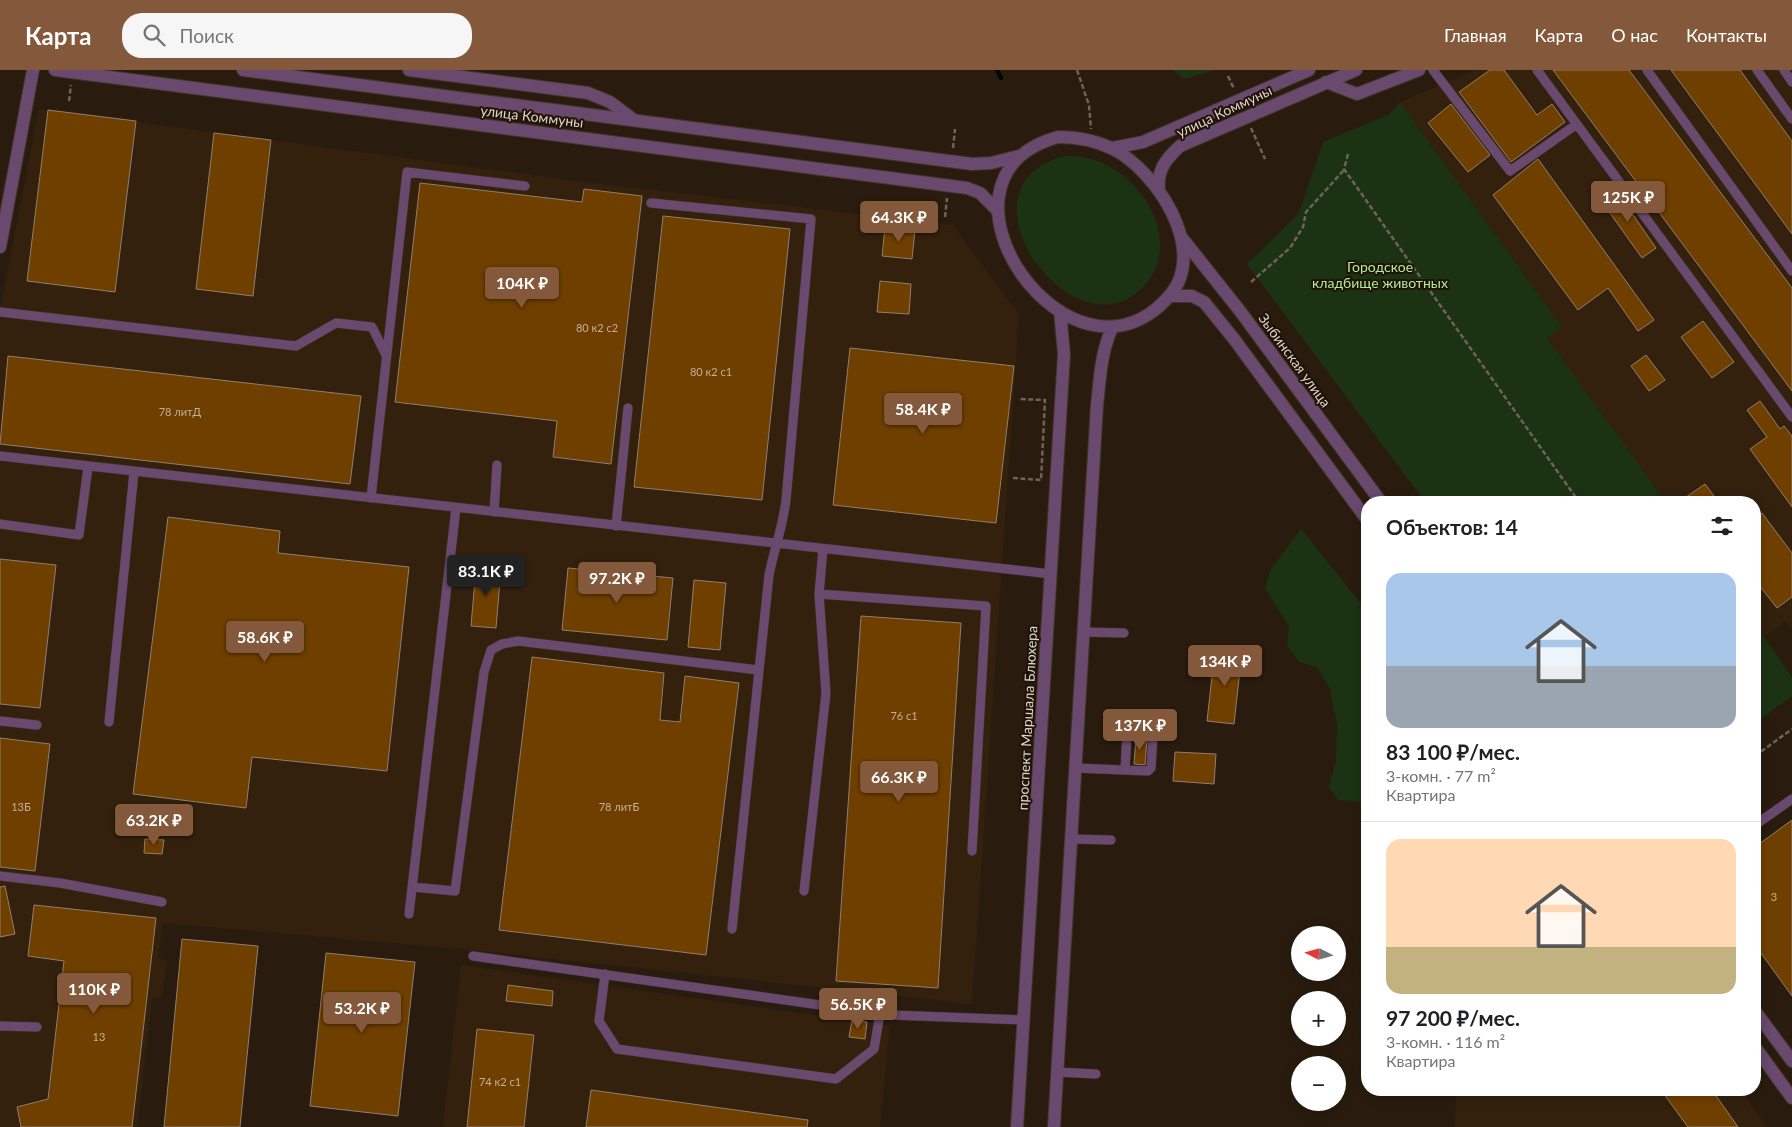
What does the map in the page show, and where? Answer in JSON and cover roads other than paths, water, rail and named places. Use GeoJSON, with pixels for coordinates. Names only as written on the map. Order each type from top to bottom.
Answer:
{"type":"FeatureCollection","features":[{"type":"Feature","properties":{"kind":"street"},"geometry":{"type":"LineString","coordinates":[[0,247],[34,70]]}},
{"type":"Feature","properties":{"kind":"street","name":"улица Коммуны"},"geometry":{"type":"LineString","coordinates":[[55,70],[967,188],[980,193],[997,210]]}},
{"type":"Feature","properties":{"kind":"street","name":"улица Коммуны"},"geometry":{"type":"LineString","coordinates":[[243,70],[972,164],[991,163],[1019,156]]}},
{"type":"Feature","properties":{"kind":"street"},"geometry":{"type":"LineString","coordinates":[[409,70],[588,93],[610,102],[636,121]]}},
{"type":"Feature","properties":{"kind":"street","name":"улица Коммуны"},"geometry":{"type":"LineString","coordinates":[[1112,148],[1143,142],[1310,70]]}},
{"type":"Feature","properties":{"kind":"street","name":"улица Коммуны"},"geometry":{"type":"LineString","coordinates":[[1159,191],[1158,177],[1162,166],[1180,146],[1356,70]]}},
{"type":"Feature","properties":{"kind":"street"},"geometry":{"type":"LineString","coordinates":[[1326,82],[1357,94],[1419,70]]}},
{"type":"Feature","properties":{"kind":"street"},"geometry":{"type":"LineString","coordinates":[[1058,137],[1092,140],[1112,148],[1135,164],[1159,191],[1170,208],[1182,238],[1183,255],[1180,273],[1174,290],[1153,313],[1131,324],[1112,328],[1082,322],[1060,311],[1036,292],[1014,263],[1002,236],[997,210],[1003,180],[1019,156],[1042,142],[1058,137]]}},
{"type":"Feature","properties":{"kind":"street","name":"Зыбинская улица"},"geometry":{"type":"LineString","coordinates":[[1182,238],[1225,291],[1377,496]]}},
{"type":"Feature","properties":{"kind":"street"},"geometry":{"type":"LineString","coordinates":[[1169,296],[1192,296],[1204,302],[1361,512]]}},
{"type":"Feature","properties":{"kind":"street","name":"проспект Маршала Блюхера"},"geometry":{"type":"LineString","coordinates":[[1017,1127],[1064,354],[1060,311]]}},
{"type":"Feature","properties":{"kind":"street"},"geometry":{"type":"LineString","coordinates":[[1054,1127],[1097,404],[1102,360],[1112,328]]}},
{"type":"Feature","properties":{"kind":"street"},"geometry":{"type":"LineString","coordinates":[[1761,1018],[1792,1061]]}},
{"type":"Feature","properties":{"kind":"street"},"geometry":{"type":"LineString","coordinates":[[1761,1055],[1792,1098]]}},
{"type":"Feature","properties":{"kind":"lane"},"geometry":{"type":"LineString","coordinates":[[1433,70],[1510,171],[1577,124]]}},
{"type":"Feature","properties":{"kind":"lane"},"geometry":{"type":"LineString","coordinates":[[1537,70],[1792,417]]}},
{"type":"Feature","properties":{"kind":"lane"},"geometry":{"type":"LineString","coordinates":[[1647,70],[1792,271]]}},
{"type":"Feature","properties":{"kind":"lane"},"geometry":{"type":"LineString","coordinates":[[1757,70],[1792,119]]}},
{"type":"Feature","properties":{"kind":"lane"},"geometry":{"type":"LineString","coordinates":[[1784,70],[1792,82]]}},
{"type":"Feature","properties":{"kind":"lane"},"geometry":{"type":"LineString","coordinates":[[371,498],[407,172],[526,186]]}},
{"type":"Feature","properties":{"kind":"lane"},"geometry":{"type":"LineString","coordinates":[[651,203],[811,219],[783,526],[775,544],[769,575],[732,929]]}},
{"type":"Feature","properties":{"kind":"lane"},"geometry":{"type":"LineString","coordinates":[[0,312],[296,346],[336,323],[372,327],[386,356]]}},
{"type":"Feature","properties":{"kind":"lane"},"geometry":{"type":"LineString","coordinates":[[616,526],[628,408]]}},
{"type":"Feature","properties":{"kind":"lane"},"geometry":{"type":"LineString","coordinates":[[0,456],[1051,574]]}},
{"type":"Feature","properties":{"kind":"lane"},"geometry":{"type":"LineString","coordinates":[[494,512],[497,465]]}},
{"type":"Feature","properties":{"kind":"lane"},"geometry":{"type":"LineString","coordinates":[[0,524],[79,535],[88,467]]}},
{"type":"Feature","properties":{"kind":"lane"},"geometry":{"type":"LineString","coordinates":[[109,722],[134,472]]}},
{"type":"Feature","properties":{"kind":"lane"},"geometry":{"type":"LineString","coordinates":[[409,914],[456,508]]}},
{"type":"Feature","properties":{"kind":"lane"},"geometry":{"type":"LineString","coordinates":[[804,891],[826,693],[819,594],[823,549]]}},
{"type":"Feature","properties":{"kind":"lane"},"geometry":{"type":"LineString","coordinates":[[819,594],[986,606],[972,851]]}},
{"type":"Feature","properties":{"kind":"lane"},"geometry":{"type":"LineString","coordinates":[[1083,632],[1124,633]]}},
{"type":"Feature","properties":{"kind":"lane"},"geometry":{"type":"LineString","coordinates":[[412,887],[455,891],[484,672],[491,650],[502,644],[518,641],[758,670]]}},
{"type":"Feature","properties":{"kind":"lane"},"geometry":{"type":"LineString","coordinates":[[0,721],[37,725]]}},
{"type":"Feature","properties":{"kind":"lane"},"geometry":{"type":"LineString","coordinates":[[1076,768],[1148,771],[1151,768],[1154,736],[1149,732],[1134,731],[1127,734],[1125,770]]}},
{"type":"Feature","properties":{"kind":"lane"},"geometry":{"type":"LineString","coordinates":[[1761,821],[1792,799]]}},
{"type":"Feature","properties":{"kind":"lane"},"geometry":{"type":"LineString","coordinates":[[1071,838],[1111,840]]}},
{"type":"Feature","properties":{"kind":"lane"},"geometry":{"type":"LineString","coordinates":[[0,876],[60,883],[162,902]]}},
{"type":"Feature","properties":{"kind":"lane"},"geometry":{"type":"LineString","coordinates":[[473,956],[880,1014],[1024,1020]]}},
{"type":"Feature","properties":{"kind":"lane"},"geometry":{"type":"LineString","coordinates":[[604,974],[599,1021],[617,1049],[836,1079],[874,1049],[880,1014]]}},
{"type":"Feature","properties":{"kind":"lane"},"geometry":{"type":"LineString","coordinates":[[0,1026],[37,1027]]}},
{"type":"Feature","properties":{"kind":"lane"},"geometry":{"type":"LineString","coordinates":[[1057,1072],[1096,1074]]}},
{"type":"Feature","properties":{"kind":"waterway"},"geometry":{"type":"LineString","coordinates":[[997,70],[1001,78]]}},
{"type":"Feature","properties":{"kind":"park label","name":"Городское кладбище животных"},"geometry":{"type":"Point","coordinates":[1380,274]}}]}
